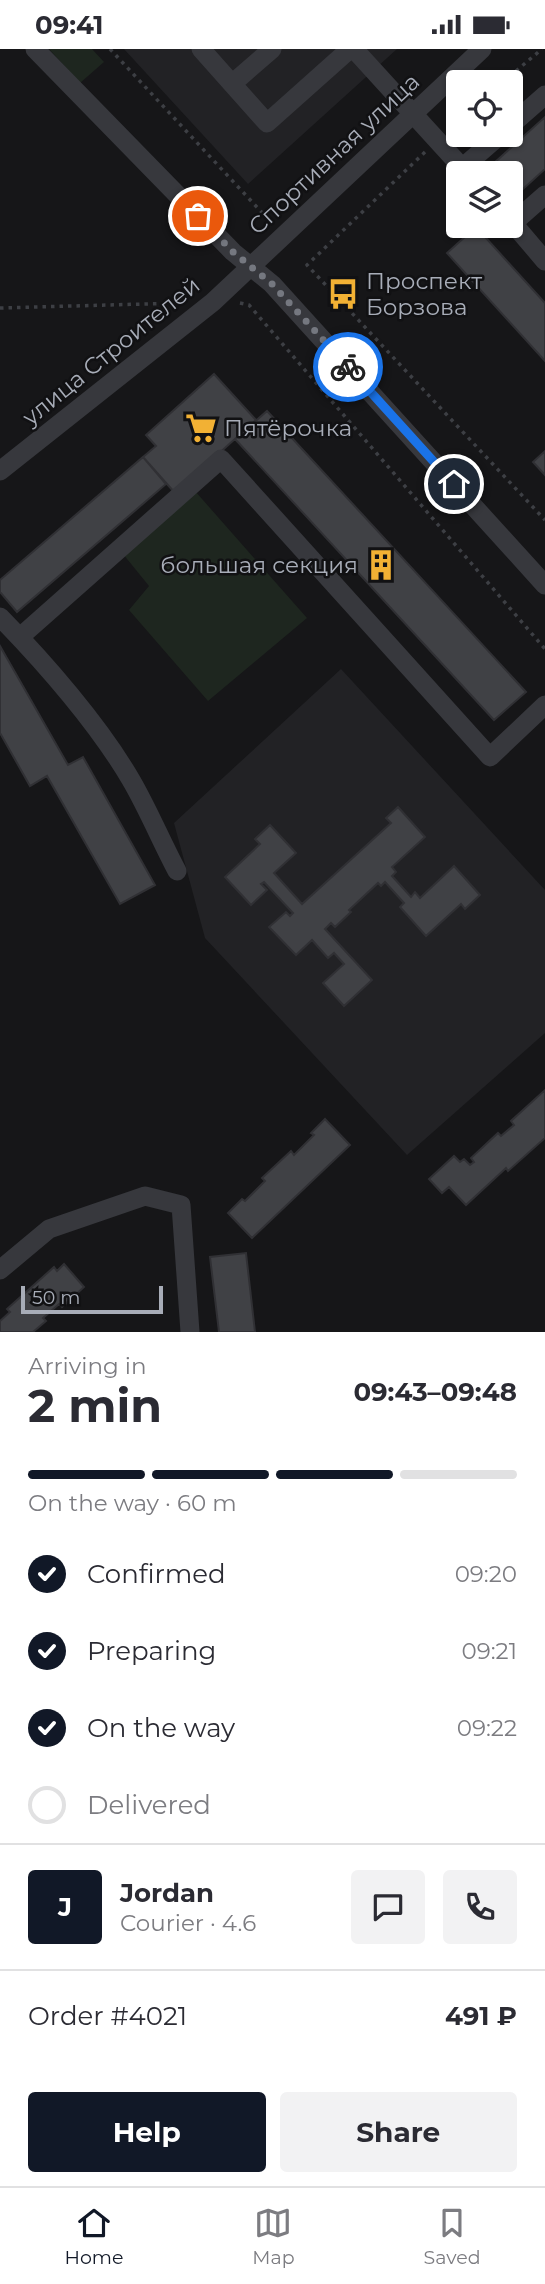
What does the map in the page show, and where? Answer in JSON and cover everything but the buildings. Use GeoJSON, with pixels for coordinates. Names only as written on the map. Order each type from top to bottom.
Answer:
{"type":"FeatureCollection","features":[{"type":"Feature","properties":{"kind":"street"},"geometry":{"type":"LineString","coordinates":[[35,49],[249,267],[272,284],[545,585]]}},
{"type":"Feature","properties":{"kind":"street"},"geometry":{"type":"LineString","coordinates":[[201,49],[267,123],[352,49],[455,161]]}},
{"type":"Feature","properties":{"kind":"street"},"geometry":{"type":"LineString","coordinates":[[232,85],[272,49]]}},
{"type":"Feature","properties":{"kind":"street","name":"Спортивная улица"},"geometry":{"type":"LineString","coordinates":[[249,267],[482,49]]}},
{"type":"Feature","properties":{"kind":"street"},"geometry":{"type":"LineString","coordinates":[[523,114],[545,95]]}},
{"type":"Feature","properties":{"kind":"street"},"geometry":{"type":"LineString","coordinates":[[474,161],[488,147]]}},
{"type":"Feature","properties":{"kind":"street"},"geometry":{"type":"LineString","coordinates":[[523,213],[545,195]]}},
{"type":"Feature","properties":{"kind":"street"},"geometry":{"type":"LineString","coordinates":[[523,235],[545,261]]}},
{"type":"Feature","properties":{"kind":"street","name":"улица Строителей"},"geometry":{"type":"LineString","coordinates":[[0,471],[212,302],[249,267]]}},
{"type":"Feature","properties":{"kind":"street"},"geometry":{"type":"LineString","coordinates":[[20,638],[221,459],[490,757],[545,705]]}},
{"type":"Feature","properties":{"kind":"street"},"geometry":{"type":"LineString","coordinates":[[0,617],[88,719],[131,780],[177,871]]}},
{"type":"Feature","properties":{"kind":"street"},"geometry":{"type":"LineString","coordinates":[[0,1270],[49,1229],[145,1196],[181,1205],[190,1332]]}},
{"type":"Feature","properties":{"kind":"path"},"geometry":{"type":"LineString","coordinates":[[110,49],[267,218]]}},
{"type":"Feature","properties":{"kind":"path"},"geometry":{"type":"LineString","coordinates":[[517,70],[542,49]]}},
{"type":"Feature","properties":{"kind":"path"},"geometry":{"type":"LineString","coordinates":[[446,131],[307,265],[545,520]]}},
{"type":"Feature","properties":{"kind":"path"},"geometry":{"type":"LineString","coordinates":[[0,308],[212,302],[249,305],[545,649]]}},
{"type":"Feature","properties":{"kind":"shaded area"},"geometry":{"type":"Polygon","coordinates":[[[49,49],[92,49],[104,62],[80,83],[49,49]]]}},
{"type":"Feature","properties":{"kind":"shaded area"},"geometry":{"type":"Polygon","coordinates":[[[124,49],[397,49],[248,184],[124,49]]]}},
{"type":"Feature","properties":{"kind":"shaded area"},"geometry":{"type":"Polygon","coordinates":[[[195,491],[307,618],[208,701],[129,610],[149,586],[123,554],[195,491]]]}},
{"type":"Feature","properties":{"kind":"shaded area"},"geometry":{"type":"Polygon","coordinates":[[[341,669],[545,890],[545,1033],[407,1155],[205,938],[174,823],[341,669]]]}},
{"type":"Feature","properties":{"kind":"way so far"},"geometry":{"type":"LineString","coordinates":[[198,216],[249,267],[272,284],[348,367]]}},
{"type":"Feature","properties":{"kind":"place","name":"Проспект Борзова"},"geometry":{"type":"Point","coordinates":[343,294]}},
{"type":"Feature","properties":{"kind":"place","name":"Пятёрочка"},"geometry":{"type":"Point","coordinates":[201,428]}},
{"type":"Feature","properties":{"kind":"place","name":"большая секция"},"geometry":{"type":"Point","coordinates":[381,565]}},
{"type":"Feature","properties":{"kind":"route"},"geometry":{"type":"LineString","coordinates":[[348,367],[454,484]]}}]}
